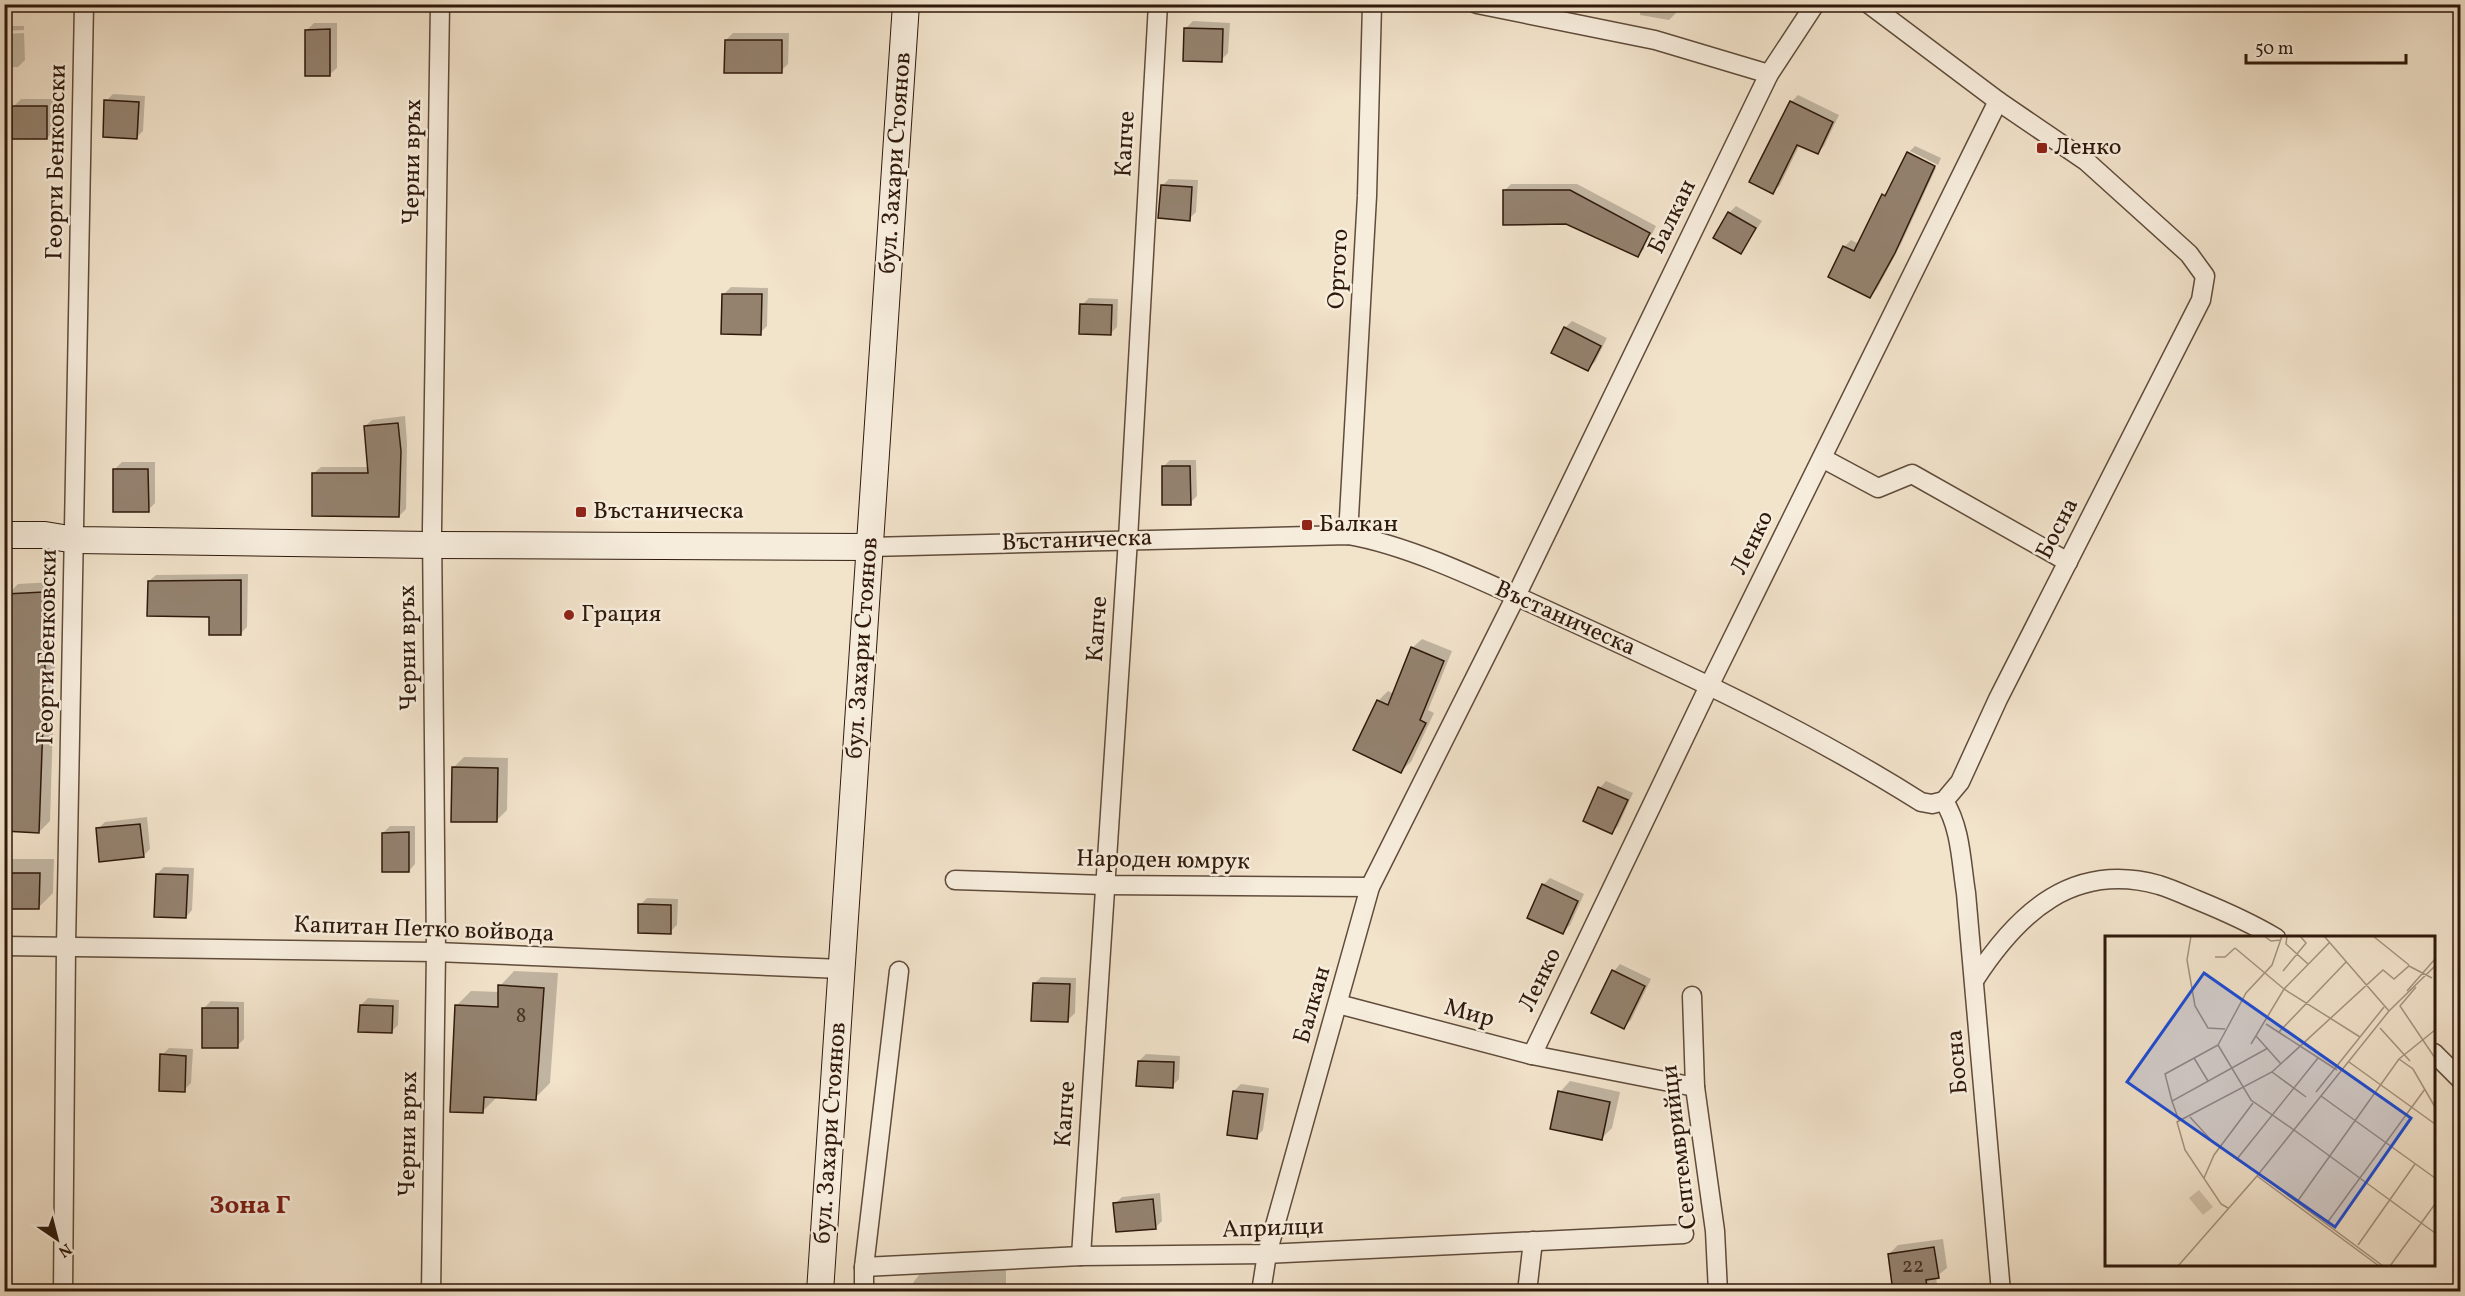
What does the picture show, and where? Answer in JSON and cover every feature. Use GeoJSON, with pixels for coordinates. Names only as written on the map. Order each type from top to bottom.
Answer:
{"type":"FeatureCollection","features":[{"type":"Feature","properties":{"kind":"main road","name":"бул. Захари Стоянов"},"geometry":{"type":"LineString","coordinates":[[820,1292],[906,4]]}},
{"type":"Feature","properties":{"kind":"main road","name":"Въстаническа"},"geometry":{"type":"LineString","coordinates":[[4,536],[45,536],[75,540],[432,545],[870,547]]}},
{"type":"Feature","properties":{"kind":"street","name":"Георги Бенковски"},"geometry":{"type":"LineString","coordinates":[[63,1292],[66,946],[84,4]]}},
{"type":"Feature","properties":{"kind":"street","name":"Черни връх"},"geometry":{"type":"LineString","coordinates":[[431,1292],[436,952],[432,545],[440,4]]}},
{"type":"Feature","properties":{"kind":"street","name":"Капче"},"geometry":{"type":"LineString","coordinates":[[1081,1256],[1128,539],[1158,4]]}},
{"type":"Feature","properties":{"kind":"street","name":"Ортото"},"geometry":{"type":"LineString","coordinates":[[1348,535],[1367,196],[1372,4]]}},
{"type":"Feature","properties":{"kind":"street"},"geometry":{"type":"LineString","coordinates":[[1477,4],[1655,40],[1769,74]]}},
{"type":"Feature","properties":{"kind":"street","name":"Балкан"},"geometry":{"type":"LineString","coordinates":[[1261,1292],[1267,1254],[1370,887],[1516,596],[1769,74],[1815,4]]}},
{"type":"Feature","properties":{"kind":"street"},"geometry":{"type":"LineString","coordinates":[[1869,4],[1998,101]]}},
{"type":"Feature","properties":{"kind":"street","name":"Босна"},"geometry":{"type":"LineString","coordinates":[[1998,101],[2086,161],[2189,254],[2205,276],[2201,300],[1960,782],[1944,801],[1952,814],[1956,829],[1975,979],[2001,1292]]}},
{"type":"Feature","properties":{"kind":"street","name":"Ленко"},"geometry":{"type":"LineString","coordinates":[[1532,1055],[1710,684],[1998,101]]}},
{"type":"Feature","properties":{"kind":"street"},"geometry":{"type":"LineString","coordinates":[[1822,458],[1878,488],[1912,474],[2068,562]]}},
{"type":"Feature","properties":{"kind":"street","name":"Въстаническа"},"geometry":{"type":"LineString","coordinates":[[870,547],[1348,535],[1379,541],[1516,596],[1710,684],[1861,764],[1921,802],[1932,804],[1944,801]]}},
{"type":"Feature","properties":{"kind":"street"},"geometry":{"type":"LineString","coordinates":[[1975,979],[2008,932],[2045,900],[2082,883],[2117,879],[2158,885],[2217,909],[2272,936]]}},
{"type":"Feature","properties":{"kind":"street","name":"Народен юмрук"},"geometry":{"type":"LineString","coordinates":[[955,880],[1104,885],[1370,887]]}},
{"type":"Feature","properties":{"kind":"street","name":"Капитан Петко войвода"},"geometry":{"type":"LineString","coordinates":[[4,946],[436,952],[842,969]]}},
{"type":"Feature","properties":{"kind":"street"},"geometry":{"type":"LineString","coordinates":[[864,1292],[864,1268],[899,971]]}},
{"type":"Feature","properties":{"kind":"street","name":"Септемврийци"},"geometry":{"type":"LineString","coordinates":[[1692,996],[1695,1087],[1715,1232],[1718,1292]]}},
{"type":"Feature","properties":{"kind":"street","name":"Мир"},"geometry":{"type":"LineString","coordinates":[[1338,1004],[1532,1055],[1695,1087]]}},
{"type":"Feature","properties":{"kind":"street"},"geometry":{"type":"LineString","coordinates":[[2435,1055],[2460,1079]]}},
{"type":"Feature","properties":{"kind":"street","name":"Априлци"},"geometry":{"type":"LineString","coordinates":[[864,1268],[1081,1256],[1267,1254],[1684,1234]]}},
{"type":"Feature","properties":{"kind":"street"},"geometry":{"type":"LineString","coordinates":[[1527,1292],[1533,1241]]}},
{"type":"Feature","properties":{"kind":"building"},"geometry":{"type":"Polygon","coordinates":[[[1184,28],[1223,29],[1222,62],[1183,61],[1184,28]]]}},
{"type":"Feature","properties":{"kind":"building"},"geometry":{"type":"Polygon","coordinates":[[[330,29],[330,76],[305,76],[305,30],[330,29]]]}},
{"type":"Feature","properties":{"kind":"building"},"geometry":{"type":"Polygon","coordinates":[[[725,40],[782,40],[782,73],[724,73],[725,40]]]}},
{"type":"Feature","properties":{"kind":"building"},"geometry":{"type":"Polygon","coordinates":[[[104,100],[139,102],[137,139],[103,137],[104,100]]]}},
{"type":"Feature","properties":{"kind":"building"},"geometry":{"type":"Polygon","coordinates":[[[1790,101],[1833,122],[1818,154],[1797,145],[1773,194],[1749,182],[1790,101]]]}},
{"type":"Feature","properties":{"kind":"building"},"geometry":{"type":"Polygon","coordinates":[[[12,106],[47,106],[47,139],[12,139],[12,106]]]}},
{"type":"Feature","properties":{"kind":"building"},"geometry":{"type":"Polygon","coordinates":[[[1907,152],[1935,166],[1895,253],[1870,298],[1828,277],[1843,246],[1854,251],[1882,194],[1885,196],[1907,152]]]}},
{"type":"Feature","properties":{"kind":"building"},"geometry":{"type":"Polygon","coordinates":[[[1161,185],[1192,187],[1190,221],[1158,218],[1161,185]]]}},
{"type":"Feature","properties":{"kind":"building"},"geometry":{"type":"Polygon","coordinates":[[[1503,190],[1570,190],[1650,233],[1638,257],[1566,224],[1503,225],[1503,190]]]}},
{"type":"Feature","properties":{"kind":"building"},"geometry":{"type":"Polygon","coordinates":[[[1728,212],[1756,228],[1741,254],[1713,238],[1728,212]]]}},
{"type":"Feature","properties":{"kind":"building"},"geometry":{"type":"Polygon","coordinates":[[[722,294],[762,294],[761,335],[721,334],[722,294]]]}},
{"type":"Feature","properties":{"kind":"building"},"geometry":{"type":"Polygon","coordinates":[[[1080,304],[1112,305],[1111,335],[1079,334],[1080,304]]]}},
{"type":"Feature","properties":{"kind":"building"},"geometry":{"type":"Polygon","coordinates":[[[1564,327],[1601,346],[1588,371],[1551,353],[1564,327]]]}},
{"type":"Feature","properties":{"kind":"building"},"geometry":{"type":"Polygon","coordinates":[[[398,423],[401,451],[399,517],[312,516],[312,473],[368,473],[364,426],[398,423]]]}},
{"type":"Feature","properties":{"kind":"building"},"geometry":{"type":"Polygon","coordinates":[[[1162,466],[1190,466],[1191,505],[1162,505],[1162,466]]]}},
{"type":"Feature","properties":{"kind":"building"},"geometry":{"type":"Polygon","coordinates":[[[113,469],[148,469],[149,512],[113,512],[113,469]]]}},
{"type":"Feature","properties":{"kind":"building"},"geometry":{"type":"Polygon","coordinates":[[[241,580],[241,635],[209,635],[209,617],[147,616],[148,581],[241,580]]]}},
{"type":"Feature","properties":{"kind":"building"},"geometry":{"type":"Polygon","coordinates":[[[43,592],[45,669],[39,833],[4,831],[10,671],[7,671],[6,594],[43,592]]]}},
{"type":"Feature","properties":{"kind":"building"},"geometry":{"type":"Polygon","coordinates":[[[1411,647],[1444,661],[1420,720],[1426,723],[1401,773],[1353,750],[1377,700],[1388,705],[1411,647]]]}},
{"type":"Feature","properties":{"kind":"building"},"geometry":{"type":"Polygon","coordinates":[[[452,767],[498,768],[497,822],[451,822],[452,767]]]}},
{"type":"Feature","properties":{"kind":"building"},"geometry":{"type":"Polygon","coordinates":[[[1598,787],[1628,800],[1612,834],[1583,821],[1598,787]]]}},
{"type":"Feature","properties":{"kind":"building"},"geometry":{"type":"Polygon","coordinates":[[[140,824],[144,857],[99,862],[96,828],[140,824]]]}},
{"type":"Feature","properties":{"kind":"building"},"geometry":{"type":"Polygon","coordinates":[[[409,832],[409,872],[382,872],[382,833],[409,832]]]}},
{"type":"Feature","properties":{"kind":"building"},"geometry":{"type":"Polygon","coordinates":[[[4,873],[40,873],[39,909],[4,909],[4,873]]]}},
{"type":"Feature","properties":{"kind":"building"},"geometry":{"type":"Polygon","coordinates":[[[156,874],[188,875],[186,918],[154,917],[156,874]]]}},
{"type":"Feature","properties":{"kind":"building"},"geometry":{"type":"Polygon","coordinates":[[[1542,884],[1578,901],[1563,934],[1527,918],[1542,884]]]}},
{"type":"Feature","properties":{"kind":"building"},"geometry":{"type":"Polygon","coordinates":[[[638,904],[671,905],[671,934],[638,933],[638,904]]]}},
{"type":"Feature","properties":{"kind":"building"},"geometry":{"type":"Polygon","coordinates":[[[1612,970],[1645,986],[1624,1029],[1591,1013],[1612,970]]]}},
{"type":"Feature","properties":{"kind":"building"},"geometry":{"type":"Polygon","coordinates":[[[1033,983],[1070,984],[1068,1022],[1031,1021],[1033,983]]]}},
{"type":"Feature","properties":{"kind":"building"},"geometry":{"type":"Polygon","coordinates":[[[498,985],[544,988],[536,1100],[484,1097],[483,1113],[450,1112],[455,1005],[498,1007],[498,985]]]}},
{"type":"Feature","properties":{"kind":"building"},"geometry":{"type":"Polygon","coordinates":[[[360,1005],[393,1006],[392,1033],[358,1032],[360,1005]]]}},
{"type":"Feature","properties":{"kind":"building"},"geometry":{"type":"Polygon","coordinates":[[[202,1008],[238,1008],[238,1048],[202,1048],[202,1008]]]}},
{"type":"Feature","properties":{"kind":"building"},"geometry":{"type":"Polygon","coordinates":[[[160,1054],[186,1056],[185,1092],[159,1091],[160,1054]]]}},
{"type":"Feature","properties":{"kind":"building"},"geometry":{"type":"Polygon","coordinates":[[[1138,1061],[1174,1062],[1173,1088],[1136,1086],[1138,1061]]]}},
{"type":"Feature","properties":{"kind":"building"},"geometry":{"type":"Polygon","coordinates":[[[1233,1091],[1263,1094],[1257,1139],[1227,1135],[1233,1091]]]}},
{"type":"Feature","properties":{"kind":"building"},"geometry":{"type":"Polygon","coordinates":[[[1558,1091],[1610,1102],[1602,1140],[1550,1129],[1558,1091]]]}},
{"type":"Feature","properties":{"kind":"building"},"geometry":{"type":"Polygon","coordinates":[[[1153,1199],[1156,1229],[1116,1232],[1113,1203],[1153,1199]]]}},
{"type":"Feature","properties":{"kind":"building"},"geometry":{"type":"Polygon","coordinates":[[[1934,1247],[1939,1278],[1926,1280],[1928,1292],[1893,1292],[1888,1254],[1934,1247]]]}},
{"type":"Feature","properties":{"kind":"place","name":"Ленко"},"geometry":{"type":"Point","coordinates":[2042,148]}},
{"type":"Feature","properties":{"kind":"place","name":"Въстаническа"},"geometry":{"type":"Point","coordinates":[581,512]}},
{"type":"Feature","properties":{"kind":"place","name":"Балкан"},"geometry":{"type":"Point","coordinates":[1307,525]}},
{"type":"Feature","properties":{"kind":"place","name":"Грация"},"geometry":{"type":"Point","coordinates":[569,615]}},
{"type":"Feature","properties":{"kind":"district","name":"Зона Г"},"geometry":{"type":"Point","coordinates":[250,1206]}}]}
